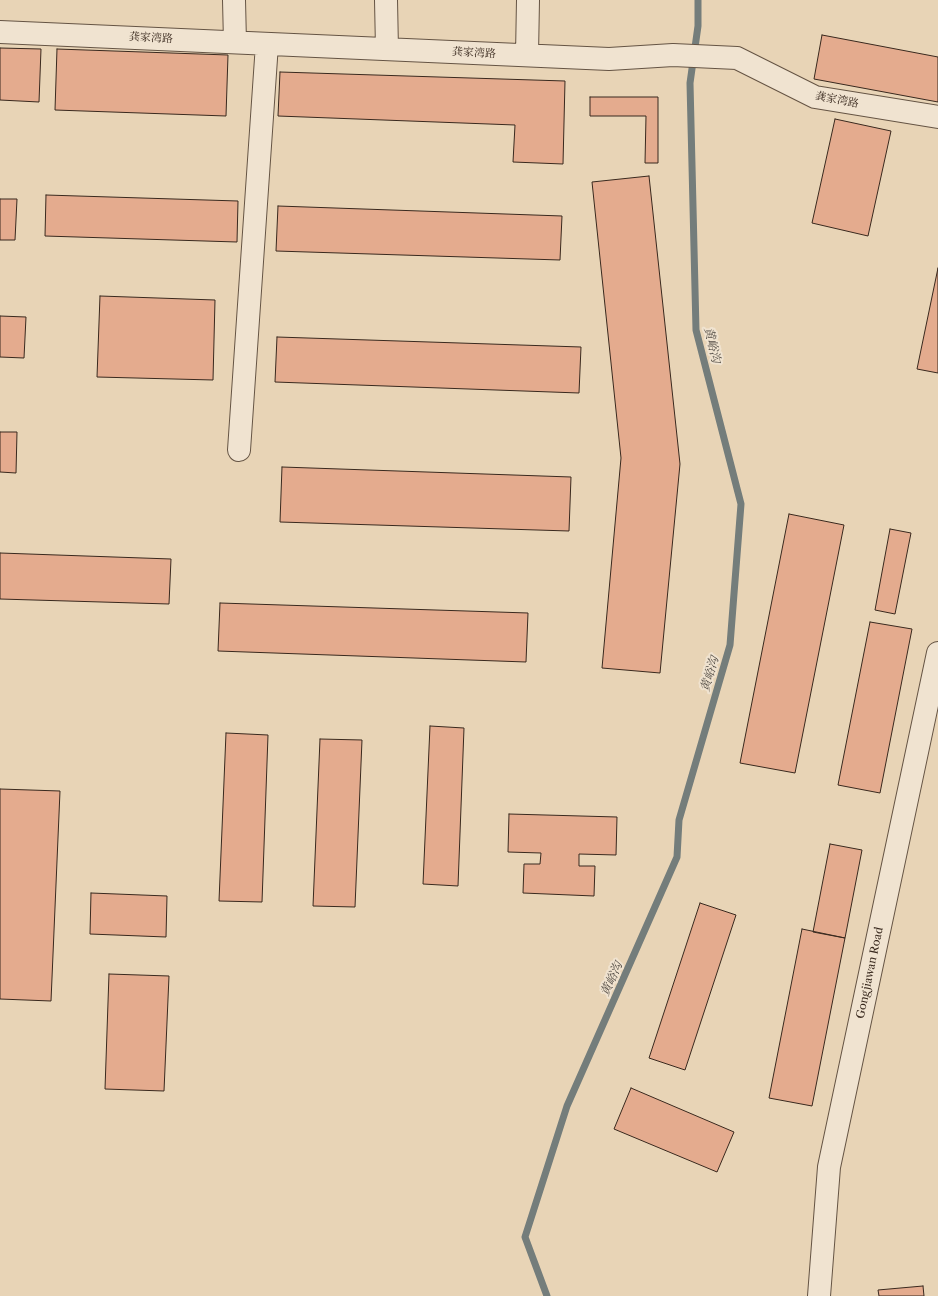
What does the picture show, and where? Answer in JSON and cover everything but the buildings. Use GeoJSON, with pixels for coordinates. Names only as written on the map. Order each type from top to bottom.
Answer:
{"type":"FeatureCollection","features":[{"type":"Feature","properties":{"kind":"street"},"geometry":{"type":"LineString","coordinates":[[234,0],[235,42]]}},
{"type":"Feature","properties":{"kind":"street"},"geometry":{"type":"LineString","coordinates":[[386,0],[387,49]]}},
{"type":"Feature","properties":{"kind":"street"},"geometry":{"type":"LineString","coordinates":[[527,55],[528,0]]}},
{"type":"Feature","properties":{"kind":"street","name":"龚家湾路"},"geometry":{"type":"LineString","coordinates":[[0,32],[609,59],[673,55],[738,58],[815,97],[938,117]]}},
{"type":"Feature","properties":{"kind":"street"},"geometry":{"type":"LineString","coordinates":[[239,450],[267,44]]}},
{"type":"Feature","properties":{"kind":"street","name":"Gongjiawan Road"},"geometry":{"type":"LineString","coordinates":[[818,1296],[829,1167],[938,653]]}},
{"type":"Feature","properties":{"kind":"waterway","name":"黄峪沟"},"geometry":{"type":"LineString","coordinates":[[547,1296],[525,1237],[567,1106],[677,857],[679,820],[730,645],[741,504],[696,330],[690,83],[698,26],[698,0]]}}]}
